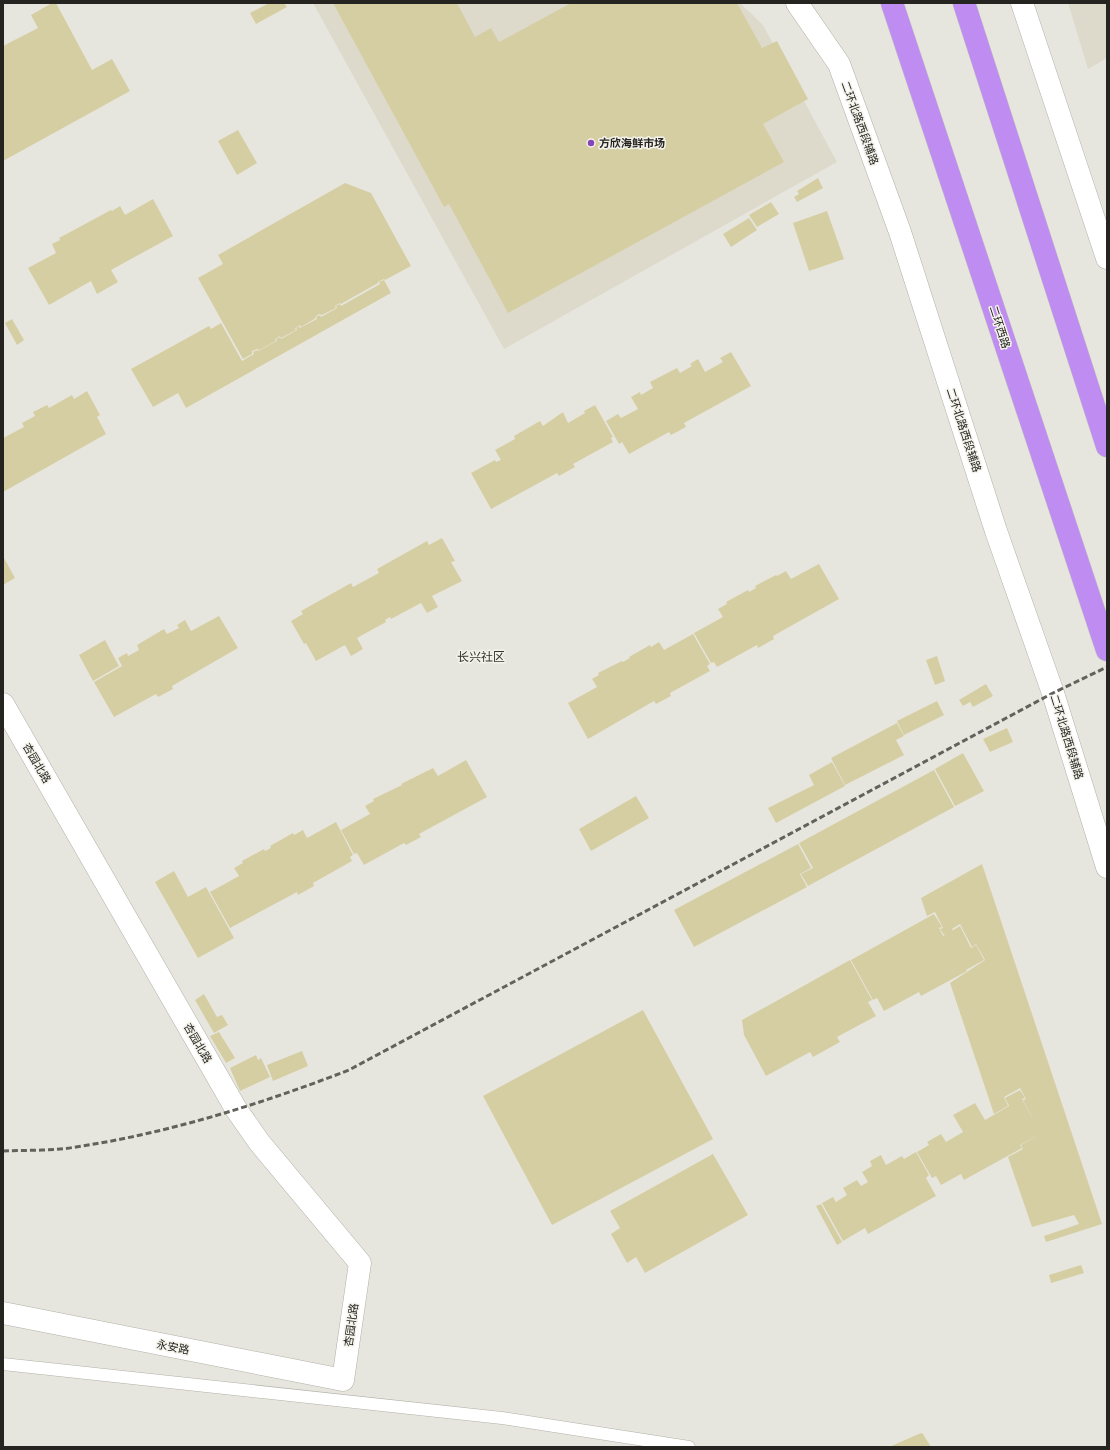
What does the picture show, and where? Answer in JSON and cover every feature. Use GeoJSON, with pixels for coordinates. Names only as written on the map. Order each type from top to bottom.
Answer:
{"type":"FeatureCollection","features":[{"type":"Feature","properties":{"kind":"highway","name":"二环西路"},"geometry":{"type":"LineString","coordinates":[[892,3],[1107,650]]}},
{"type":"Feature","properties":{"kind":"highway"},"geometry":{"type":"LineString","coordinates":[[964,3],[1107,446]]}},
{"type":"Feature","properties":{"kind":"main road","name":"二环北路西段辅路"},"geometry":{"type":"LineString","coordinates":[[797,3],[839,64],[900,232],[996,531],[1053,693],[1107,867]]}},
{"type":"Feature","properties":{"kind":"main road"},"geometry":{"type":"LineString","coordinates":[[1022,3],[1107,258]]}},
{"type":"Feature","properties":{"kind":"main road","name":"杏园北路"},"geometry":{"type":"LineString","coordinates":[[3,704],[236,1109],[259,1142],[360,1263],[343,1380]]}},
{"type":"Feature","properties":{"kind":"main road","name":"永安路"},"geometry":{"type":"LineString","coordinates":[[3,1314],[343,1380]]}},
{"type":"Feature","properties":{"kind":"lane"},"geometry":{"type":"LineString","coordinates":[[3,1364],[502,1418],[689,1447]]}},
{"type":"Feature","properties":{"kind":"shaded area","name":"方欣海鲜市场"},"geometry":{"type":"Polygon","coordinates":[[[313,3],[740,3],[763,25],[837,162],[504,349],[313,3]]]}},
{"type":"Feature","properties":{"kind":"shaded area"},"geometry":{"type":"Polygon","coordinates":[[[1068,3],[1107,3],[1107,58],[1088,69],[1068,3]]]}},
{"type":"Feature","properties":{"kind":"building"},"geometry":{"type":"Polygon","coordinates":[[[52,3],[56,3],[92,70],[112,59],[130,91],[3,161],[3,46],[38,28],[31,15],[52,3]]]}},
{"type":"Feature","properties":{"kind":"building"},"geometry":{"type":"Polygon","coordinates":[[[269,3],[284,3],[287,7],[256,24],[250,13],[269,3]]]}},
{"type":"Feature","properties":{"kind":"building","name":"方欣海鲜市场"},"geometry":{"type":"Polygon","coordinates":[[[333,3],[457,3],[475,37],[491,28],[499,42],[571,3],[737,3],[762,48],[777,41],[808,99],[763,124],[784,162],[508,313],[449,204],[444,207],[333,3]]]}},
{"type":"Feature","properties":{"kind":"building"},"geometry":{"type":"Polygon","coordinates":[[[238,130],[257,163],[237,175],[218,141],[238,130]]]}},
{"type":"Feature","properties":{"kind":"building"},"geometry":{"type":"Polygon","coordinates":[[[818,178],[823,188],[797,202],[794,197],[799,194],[797,191],[818,178]]]}},
{"type":"Feature","properties":{"kind":"building"},"geometry":{"type":"Polygon","coordinates":[[[345,183],[371,193],[411,266],[385,280],[384,279],[378,282],[341,304],[340,303],[335,306],[336,308],[322,315],[319,314],[315,317],[316,318],[301,327],[300,325],[295,328],[296,330],[281,338],[280,336],[275,339],[276,341],[259,350],[257,349],[252,351],[252,354],[243,359],[198,278],[223,264],[218,255],[345,183]]]}},
{"type":"Feature","properties":{"kind":"building"},"geometry":{"type":"Polygon","coordinates":[[[153,199],[173,236],[111,270],[118,282],[97,294],[91,281],[49,305],[28,268],[56,253],[52,244],[60,240],[59,238],[120,206],[125,215],[153,199]]]}},
{"type":"Feature","properties":{"kind":"building"},"geometry":{"type":"Polygon","coordinates":[[[771,202],[779,214],[757,227],[749,215],[771,202]]]}},
{"type":"Feature","properties":{"kind":"building"},"geometry":{"type":"Polygon","coordinates":[[[827,211],[844,259],[809,271],[793,223],[827,211]]]}},
{"type":"Feature","properties":{"kind":"building"},"geometry":{"type":"Polygon","coordinates":[[[749,218],[757,230],[731,247],[723,234],[749,218]]]}},
{"type":"Feature","properties":{"kind":"building"},"geometry":{"type":"Polygon","coordinates":[[[384,280],[391,293],[186,408],[178,393],[153,407],[131,369],[209,326],[211,329],[221,323],[242,361],[254,354],[253,352],[277,341],[276,339],[280,337],[281,339],[297,330],[296,328],[299,326],[300,328],[317,319],[316,317],[320,315],[321,317],[337,308],[336,306],[340,304],[341,306],[380,284],[379,282],[384,280]]]}},
{"type":"Feature","properties":{"kind":"building"},"geometry":{"type":"Polygon","coordinates":[[[12,319],[24,340],[17,345],[5,323],[12,319]]]}},
{"type":"Feature","properties":{"kind":"building"},"geometry":{"type":"Polygon","coordinates":[[[731,352],[751,386],[684,423],[686,427],[671,435],[669,432],[629,454],[622,442],[619,444],[606,421],[618,414],[621,418],[638,409],[631,397],[640,392],[641,395],[653,388],[650,382],[677,368],[680,373],[692,366],[690,364],[698,359],[705,372],[723,362],[720,358],[731,352]]]}},
{"type":"Feature","properties":{"kind":"building"},"geometry":{"type":"Polygon","coordinates":[[[87,391],[100,415],[97,417],[106,434],[3,492],[3,438],[24,427],[22,423],[35,416],[33,412],[47,405],[49,408],[72,395],[74,399],[87,391]]]}},
{"type":"Feature","properties":{"kind":"building"},"geometry":{"type":"Polygon","coordinates":[[[595,405],[613,437],[611,438],[613,442],[573,464],[575,467],[559,476],[557,473],[491,509],[471,473],[495,460],[496,462],[501,460],[495,450],[515,439],[514,436],[540,421],[543,426],[563,412],[568,423],[595,405]]]}},
{"type":"Feature","properties":{"kind":"building"},"geometry":{"type":"Polygon","coordinates":[[[442,538],[455,561],[451,562],[462,581],[432,596],[438,607],[427,613],[421,603],[391,619],[390,617],[385,620],[386,622],[357,638],[363,649],[351,656],[345,645],[316,661],[291,621],[303,614],[301,611],[351,583],[353,587],[379,573],[377,569],[427,541],[429,545],[442,538]]]}},
{"type":"Feature","properties":{"kind":"building"},"geometry":{"type":"Polygon","coordinates":[[[3,556],[15,578],[3,585],[3,556]]]}},
{"type":"Feature","properties":{"kind":"building"},"geometry":{"type":"Polygon","coordinates":[[[819,564],[839,599],[773,636],[774,639],[758,648],[757,645],[717,667],[714,662],[711,663],[694,633],[723,617],[718,609],[727,604],[726,602],[748,590],[749,592],[756,588],[755,586],[776,575],[777,576],[786,571],[791,579],[819,564]]]}},
{"type":"Feature","properties":{"kind":"building"},"geometry":{"type":"Polygon","coordinates":[[[219,616],[238,648],[172,686],[173,689],[158,697],[156,694],[114,717],[94,682],[122,666],[118,658],[127,653],[128,656],[139,650],[137,645],[164,629],[167,634],[179,628],[177,625],[185,620],[191,631],[219,616]]]}},
{"type":"Feature","properties":{"kind":"building"},"geometry":{"type":"Polygon","coordinates":[[[693,634],[710,664],[707,666],[710,671],[670,693],[671,696],[656,704],[654,701],[588,739],[568,703],[597,687],[592,679],[599,675],[598,673],[622,661],[623,662],[650,645],[651,647],[659,642],[664,650],[693,634]]]}},
{"type":"Feature","properties":{"kind":"building"},"geometry":{"type":"Polygon","coordinates":[[[105,640],[119,666],[93,681],[79,655],[105,640]]]}},
{"type":"Feature","properties":{"kind":"building"},"geometry":{"type":"Polygon","coordinates":[[[937,656],[945,681],[935,685],[926,660],[937,656]]]}},
{"type":"Feature","properties":{"kind":"building"},"geometry":{"type":"Polygon","coordinates":[[[986,684],[993,696],[973,707],[970,702],[963,706],[959,700],[986,684]]]}},
{"type":"Feature","properties":{"kind":"building"},"geometry":{"type":"Polygon","coordinates":[[[937,701],[944,715],[904,735],[897,721],[937,701]]]}},
{"type":"Feature","properties":{"kind":"building"},"geometry":{"type":"Polygon","coordinates":[[[897,723],[904,736],[896,740],[904,755],[845,785],[831,758],[897,723]]]}},
{"type":"Feature","properties":{"kind":"building"},"geometry":{"type":"Polygon","coordinates":[[[1007,728],[1013,742],[990,752],[983,739],[1007,728]]]}},
{"type":"Feature","properties":{"kind":"building"},"geometry":{"type":"Polygon","coordinates":[[[963,753],[984,791],[955,806],[935,769],[963,753]]]}},
{"type":"Feature","properties":{"kind":"building"},"geometry":{"type":"Polygon","coordinates":[[[466,760],[487,797],[419,834],[421,837],[406,845],[404,843],[364,865],[357,853],[354,854],[341,830],[370,814],[365,806],[374,801],[373,799],[433,768],[438,776],[466,760]]]}},
{"type":"Feature","properties":{"kind":"building"},"geometry":{"type":"Polygon","coordinates":[[[832,762],[845,786],[776,823],[768,808],[814,785],[809,775],[832,762]]]}},
{"type":"Feature","properties":{"kind":"building"},"geometry":{"type":"Polygon","coordinates":[[[934,770],[954,807],[808,886],[801,874],[813,868],[799,843],[934,770]]]}},
{"type":"Feature","properties":{"kind":"building"},"geometry":{"type":"Polygon","coordinates":[[[636,796],[649,818],[591,851],[579,829],[636,796]]]}},
{"type":"Feature","properties":{"kind":"building"},"geometry":{"type":"Polygon","coordinates":[[[336,822],[353,855],[350,857],[352,861],[313,883],[314,886],[298,895],[297,892],[230,928],[210,892],[239,876],[234,868],[243,863],[242,861],[264,849],[265,851],[271,848],[270,846],[293,833],[294,835],[303,830],[307,838],[336,822]]]}},
{"type":"Feature","properties":{"kind":"building"},"geometry":{"type":"Polygon","coordinates":[[[798,844],[811,868],[800,874],[807,887],[694,947],[674,910],[798,844]]]}},
{"type":"Feature","properties":{"kind":"building"},"geometry":{"type":"Polygon","coordinates":[[[982,864],[1102,1224],[1046,1242],[1044,1236],[1079,1224],[1074,1215],[1032,1227],[1008,1157],[1023,1149],[1021,1145],[1040,1134],[1020,1145],[1022,1148],[964,1180],[961,1174],[941,1185],[936,1176],[932,1178],[917,1152],[929,1145],[927,1142],[941,1134],[946,1142],[963,1132],[953,1115],[975,1103],[985,1120],[1009,1106],[1005,1098],[1020,1090],[1025,1098],[1022,1099],[1036,1125],[1023,1100],[1026,1099],[1020,1088],[1004,1097],[1008,1106],[994,1114],[950,983],[985,960],[976,944],[972,947],[960,924],[952,929],[953,931],[944,935],[940,929],[943,928],[935,912],[927,916],[921,898],[982,864]]]}},
{"type":"Feature","properties":{"kind":"building"},"geometry":{"type":"Polygon","coordinates":[[[174,871],[188,897],[206,887],[234,938],[198,958],[155,882],[174,871]]]}},
{"type":"Feature","properties":{"kind":"building"},"geometry":{"type":"Polygon","coordinates":[[[934,914],[942,927],[939,928],[943,936],[960,926],[971,948],[976,945],[984,960],[921,996],[919,992],[884,1011],[877,998],[873,1000],[851,960],[934,914]]]}},
{"type":"Feature","properties":{"kind":"building"},"geometry":{"type":"Polygon","coordinates":[[[850,960],[872,1000],[868,1002],[876,1016],[837,1037],[840,1042],[813,1057],[810,1052],[766,1076],[744,1035],[742,1020],[850,960]]]}},
{"type":"Feature","properties":{"kind":"building"},"geometry":{"type":"Polygon","coordinates":[[[204,994],[217,1017],[222,1015],[228,1025],[214,1033],[195,1000],[204,994]]]}},
{"type":"Feature","properties":{"kind":"building"},"geometry":{"type":"Polygon","coordinates":[[[643,1010],[713,1139],[552,1225],[483,1096],[643,1010]]]}},
{"type":"Feature","properties":{"kind":"building"},"geometry":{"type":"Polygon","coordinates":[[[219,1032],[235,1058],[226,1063],[210,1036],[219,1032]]]}},
{"type":"Feature","properties":{"kind":"building"},"geometry":{"type":"Polygon","coordinates":[[[302,1051],[308,1066],[273,1081],[267,1065],[302,1051]]]}},
{"type":"Feature","properties":{"kind":"building"},"geometry":{"type":"Polygon","coordinates":[[[256,1055],[258,1060],[261,1058],[270,1077],[240,1091],[230,1068],[256,1055]]]}},
{"type":"Feature","properties":{"kind":"building"},"geometry":{"type":"Polygon","coordinates":[[[916,1152],[929,1175],[926,1178],[936,1196],[868,1234],[865,1228],[843,1241],[822,1203],[833,1197],[836,1202],[847,1195],[843,1188],[857,1180],[861,1186],[868,1182],[862,1172],[872,1166],[870,1161],[881,1155],[886,1165],[902,1156],[904,1159],[916,1152]]]}},
{"type":"Feature","properties":{"kind":"building"},"geometry":{"type":"Polygon","coordinates":[[[713,1154],[748,1215],[645,1273],[636,1257],[627,1263],[611,1234],[620,1228],[610,1211],[713,1154]]]}},
{"type":"Feature","properties":{"kind":"building"},"geometry":{"type":"Polygon","coordinates":[[[821,1204],[842,1242],[837,1245],[816,1206],[821,1204]]]}},
{"type":"Feature","properties":{"kind":"building"},"geometry":{"type":"Polygon","coordinates":[[[1081,1265],[1084,1273],[1051,1283],[1049,1275],[1081,1265]]]}},
{"type":"Feature","properties":{"kind":"building"},"geometry":{"type":"Polygon","coordinates":[[[921,1433],[931,1447],[889,1447],[921,1433]]]}},
{"type":"Feature","properties":{"kind":"railway"},"geometry":{"type":"LineString","coordinates":[[3,1151],[67,1148],[146,1134],[248,1106],[349,1070],[1053,693],[1107,667]]}},
{"type":"Feature","properties":{"kind":"place","name":"方欣海鲜市场"},"geometry":{"type":"Point","coordinates":[591,143]}},
{"type":"Feature","properties":{"kind":"district","name":"长兴社区"},"geometry":{"type":"Point","coordinates":[481,657]}}]}
